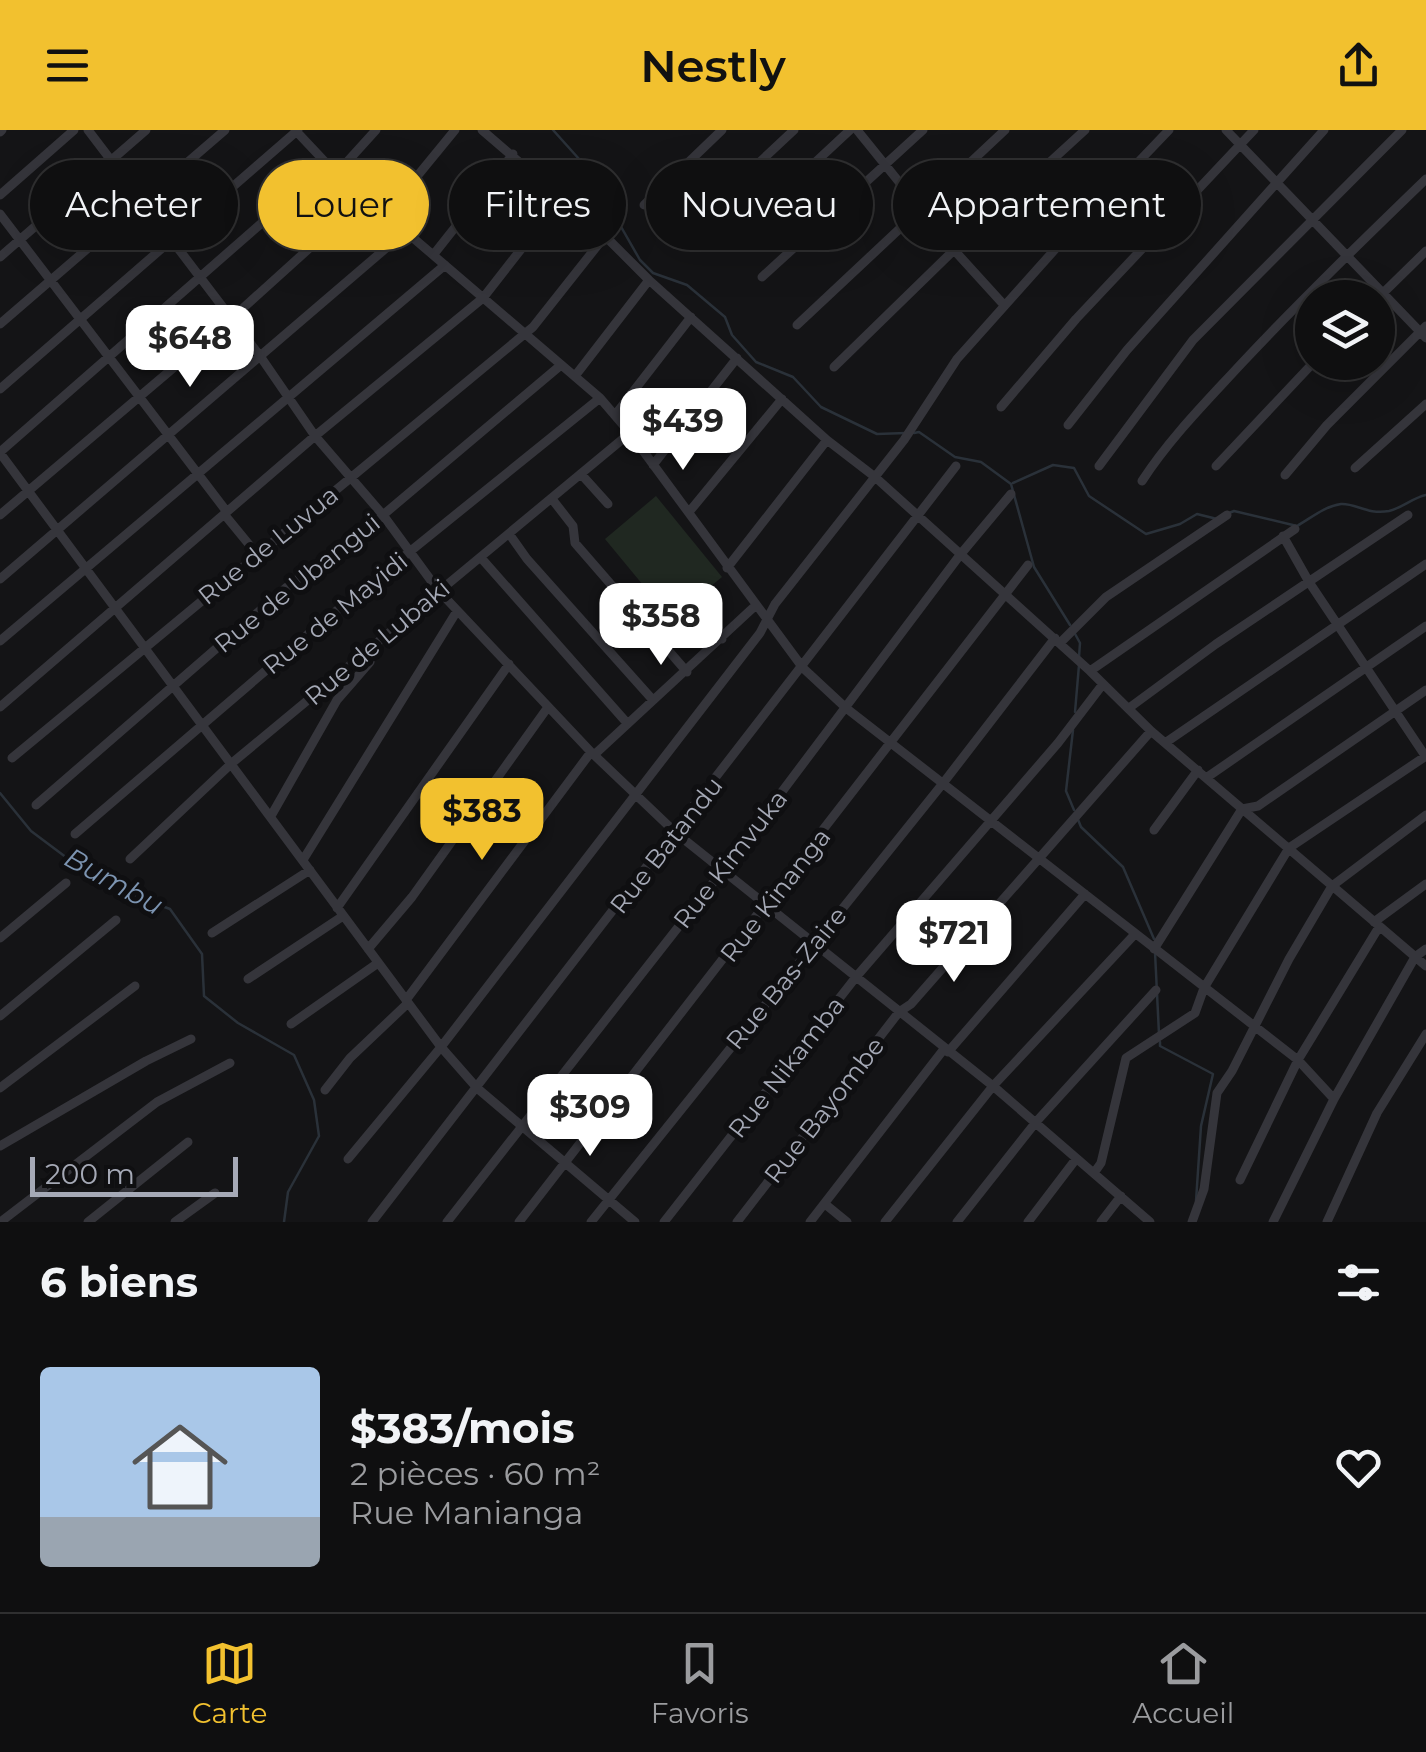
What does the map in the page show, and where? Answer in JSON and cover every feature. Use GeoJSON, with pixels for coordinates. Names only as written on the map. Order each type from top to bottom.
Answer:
{"type":"FeatureCollection","features":[{"type":"Feature","properties":{"kind":"street"},"geometry":{"type":"LineString","coordinates":[[0,195],[74,130]]}},
{"type":"Feature","properties":{"kind":"street"},"geometry":{"type":"LineString","coordinates":[[88,130],[112,159]]}},
{"type":"Feature","properties":{"kind":"street"},"geometry":{"type":"LineString","coordinates":[[0,257],[146,130]]}},
{"type":"Feature","properties":{"kind":"street"},"geometry":{"type":"LineString","coordinates":[[190,160],[225,130]]}},
{"type":"Feature","properties":{"kind":"street"},"geometry":{"type":"LineString","coordinates":[[349,160],[376,130]]}},
{"type":"Feature","properties":{"kind":"street"},"geometry":{"type":"LineString","coordinates":[[429,162],[455,130]]}},
{"type":"Feature","properties":{"kind":"street"},"geometry":{"type":"LineString","coordinates":[[482,130],[520,160]]}},
{"type":"Feature","properties":{"kind":"street"},"geometry":{"type":"LineString","coordinates":[[644,205],[722,130]]}},
{"type":"Feature","properties":{"kind":"street"},"geometry":{"type":"LineString","coordinates":[[762,160],[794,130]]}},
{"type":"Feature","properties":{"kind":"street"},"geometry":{"type":"LineString","coordinates":[[821,160],[854,130],[893,175]]}},
{"type":"Feature","properties":{"kind":"street"},"geometry":{"type":"LineString","coordinates":[[762,278],[923,130]]}},
{"type":"Feature","properties":{"kind":"street"},"geometry":{"type":"LineString","coordinates":[[973,160],[1005,130]]}},
{"type":"Feature","properties":{"kind":"street"},"geometry":{"type":"LineString","coordinates":[[1052,160],[1085,130]]}},
{"type":"Feature","properties":{"kind":"street"},"geometry":{"type":"LineString","coordinates":[[348,1159],[441,1047],[760,633],[775,604],[875,477],[958,359],[1169,130]]}},
{"type":"Feature","properties":{"kind":"street"},"geometry":{"type":"LineString","coordinates":[[1226,130],[1348,254],[1368,280]]}},
{"type":"Feature","properties":{"kind":"street"},"geometry":{"type":"LineString","coordinates":[[1001,407],[1076,318],[1254,130]]}},
{"type":"Feature","properties":{"kind":"street"},"geometry":{"type":"LineString","coordinates":[[1068,425],[1138,338],[1324,130]]}},
{"type":"Feature","properties":{"kind":"street"},"geometry":{"type":"LineString","coordinates":[[1100,466],[1194,340],[1402,130]]}},
{"type":"Feature","properties":{"kind":"street"},"geometry":{"type":"LineString","coordinates":[[238,182],[297,131],[323,160]]}},
{"type":"Feature","properties":{"kind":"street"},"geometry":{"type":"LineString","coordinates":[[434,254],[513,154]]}},
{"type":"Feature","properties":{"kind":"street"},"geometry":{"type":"LineString","coordinates":[[1142,481],[1176,433],[1426,179]]}},
{"type":"Feature","properties":{"kind":"street"},"geometry":{"type":"LineString","coordinates":[[0,214],[256,554]]}},
{"type":"Feature","properties":{"kind":"street"},"geometry":{"type":"LineString","coordinates":[[258,227],[0,452],[441,1047],[477,1088],[636,1222]]}},
{"type":"Feature","properties":{"kind":"street"},"geometry":{"type":"LineString","coordinates":[[797,325],[893,234]]}},
{"type":"Feature","properties":{"kind":"street"},"geometry":{"type":"LineString","coordinates":[[0,324],[85,250]]}},
{"type":"Feature","properties":{"kind":"street"},"geometry":{"type":"LineString","coordinates":[[0,389],[159,250]]}},
{"type":"Feature","properties":{"kind":"street"},"geometry":{"type":"LineString","coordinates":[[179,250],[315,436],[383,515],[438,590],[592,754],[676,832],[993,1086],[1152,1221]]}},
{"type":"Feature","properties":{"kind":"street"},"geometry":{"type":"LineString","coordinates":[[0,515],[308,250]]}},
{"type":"Feature","properties":{"kind":"street"},"geometry":{"type":"LineString","coordinates":[[0,579],[385,250]]}},
{"type":"Feature","properties":{"kind":"street"},"geometry":{"type":"LineString","coordinates":[[429,250],[616,414],[802,668],[846,708],[1256,1026],[1298,1060],[1334,1098]]}},
{"type":"Feature","properties":{"kind":"street"},"geometry":{"type":"LineString","coordinates":[[0,706],[483,298],[520,250]]}},
{"type":"Feature","properties":{"kind":"street","name":"Rue de Luvua"},"geometry":{"type":"LineString","coordinates":[[12,758],[539,322],[595,250]]}},
{"type":"Feature","properties":{"kind":"street"},"geometry":{"type":"LineString","coordinates":[[620,250],[827,440],[875,477],[1057,641],[1151,731],[1426,966]]}},
{"type":"Feature","properties":{"kind":"street"},"geometry":{"type":"LineString","coordinates":[[834,367],[954,250],[1004,305]]}},
{"type":"Feature","properties":{"kind":"street"},"geometry":{"type":"LineString","coordinates":[[1395,281],[1426,251]]}},
{"type":"Feature","properties":{"kind":"street"},"geometry":{"type":"LineString","coordinates":[[0,642],[446,265]]}},
{"type":"Feature","properties":{"kind":"street"},"geometry":{"type":"LineString","coordinates":[[575,376],[649,280]]}},
{"type":"Feature","properties":{"kind":"street"},"geometry":{"type":"LineString","coordinates":[[1284,475],[1327,425],[1424,332],[1395,308]]}},
{"type":"Feature","properties":{"kind":"street"},"geometry":{"type":"LineString","coordinates":[[616,414],[691,317]]}},
{"type":"Feature","properties":{"kind":"street"},"geometry":{"type":"LineString","coordinates":[[652,464],[736,358]]}},
{"type":"Feature","properties":{"kind":"street","name":"Rue de Ubangui"},"geometry":{"type":"LineString","coordinates":[[36,805],[170,686],[288,587],[383,515],[561,364]]}},
{"type":"Feature","properties":{"kind":"street"},"geometry":{"type":"LineString","coordinates":[[1216,466],[1297,380]]}},
{"type":"Feature","properties":{"kind":"street","name":"Rue de Mayidi"},"geometry":{"type":"LineString","coordinates":[[75,834],[201,724],[600,398]]}},
{"type":"Feature","properties":{"kind":"street"},"geometry":{"type":"LineString","coordinates":[[689,512],[782,399]]}},
{"type":"Feature","properties":{"kind":"street"},"geometry":{"type":"LineString","coordinates":[[1355,468],[1426,404]]}},
{"type":"Feature","properties":{"kind":"street","name":"Rue de Lubaki"},"geometry":{"type":"LineString","coordinates":[[130,858],[232,764],[630,433]]}},
{"type":"Feature","properties":{"kind":"street"},"geometry":{"type":"LineString","coordinates":[[727,568],[827,440]]}},
{"type":"Feature","properties":{"kind":"street","name":"Rue Batandu"},"geometry":{"type":"LineString","coordinates":[[372,1222],[956,466]]}},
{"type":"Feature","properties":{"kind":"street"},"geometry":{"type":"LineString","coordinates":[[581,474],[608,504]]}},
{"type":"Feature","properties":{"kind":"street","name":"Rue Kimvuka"},"geometry":{"type":"LineString","coordinates":[[448,1222],[723,870],[960,555],[1011,494]]}},
{"type":"Feature","properties":{"kind":"street"},"geometry":{"type":"LineString","coordinates":[[552,499],[572,526],[575,543],[687,672]]}},
{"type":"Feature","properties":{"kind":"street","name":"Rue Bas-Zaire"},"geometry":{"type":"LineString","coordinates":[[591,1222],[1057,641],[1106,596],[1227,515]]}},
{"type":"Feature","properties":{"kind":"street"},"geometry":{"type":"LineString","coordinates":[[1129,708],[1408,515]]}},
{"type":"Feature","properties":{"kind":"street"},"geometry":{"type":"LineString","coordinates":[[1090,671],[1118,648],[1296,529]]}},
{"type":"Feature","properties":{"kind":"street"},"geometry":{"type":"LineString","coordinates":[[510,535],[652,700]]}},
{"type":"Feature","properties":{"kind":"street"},"geometry":{"type":"LineString","coordinates":[[1094,1173],[1101,1163],[1126,1058],[1194,1013],[1204,988],[1289,848],[1426,757],[1309,582],[1284,536]]}},
{"type":"Feature","properties":{"kind":"street"},"geometry":{"type":"LineString","coordinates":[[482,559],[627,723]]}},
{"type":"Feature","properties":{"kind":"street"},"geometry":{"type":"LineString","coordinates":[[1166,743],[1426,564]]}},
{"type":"Feature","properties":{"kind":"street","name":"Rue Kinanga"},"geometry":{"type":"LineString","coordinates":[[519,1222],[1028,566]]}},
{"type":"Feature","properties":{"kind":"street"},"geometry":{"type":"LineString","coordinates":[[325,1090],[350,1058],[407,1001],[592,754],[687,672],[755,606]]}},
{"type":"Feature","properties":{"kind":"street"},"geometry":{"type":"LineString","coordinates":[[693,608],[722,639]]}},
{"type":"Feature","properties":{"kind":"street"},"geometry":{"type":"LineString","coordinates":[[303,860],[457,611]]}},
{"type":"Feature","properties":{"kind":"street"},"geometry":{"type":"LineString","coordinates":[[1206,778],[1426,626]]}},
{"type":"Feature","properties":{"kind":"street"},"geometry":{"type":"LineString","coordinates":[[270,816],[337,700],[370,662],[366,651]]}},
{"type":"Feature","properties":{"kind":"street"},"geometry":{"type":"LineString","coordinates":[[248,979],[340,912],[509,664]]}},
{"type":"Feature","properties":{"kind":"street","name":"Rue Nikamba"},"geometry":{"type":"LineString","coordinates":[[664,1222],[856,977],[1104,684]]}},
{"type":"Feature","properties":{"kind":"street"},"geometry":{"type":"LineString","coordinates":[[1154,949],[1242,809],[1258,806],[1426,690]]}},
{"type":"Feature","properties":{"kind":"street"},"geometry":{"type":"LineString","coordinates":[[368,950],[412,896],[548,708]]}},
{"type":"Feature","properties":{"kind":"street","name":"Rue Bayombe"},"geometry":{"type":"LineString","coordinates":[[738,1222],[900,1012],[912,1004],[1151,731]]}},
{"type":"Feature","properties":{"kind":"street"},"geometry":{"type":"LineString","coordinates":[[1154,830],[1198,770]]}},
{"type":"Feature","properties":{"kind":"street"},"geometry":{"type":"LineString","coordinates":[[1192,1222],[1204,1189],[1218,1094],[1332,886],[1426,815]]}},
{"type":"Feature","properties":{"kind":"street"},"geometry":{"type":"LineString","coordinates":[[212,933],[310,870]]}},
{"type":"Feature","properties":{"kind":"street"},"geometry":{"type":"LineString","coordinates":[[0,938],[66,882]]}},
{"type":"Feature","properties":{"kind":"street"},"geometry":{"type":"LineString","coordinates":[[1240,1180],[1298,1060],[1377,925],[1426,884]]}},
{"type":"Feature","properties":{"kind":"street"},"geometry":{"type":"LineString","coordinates":[[810,1222],[946,1050],[1085,894]]}},
{"type":"Feature","properties":{"kind":"street"},"geometry":{"type":"LineString","coordinates":[[0,1016],[116,920]]}},
{"type":"Feature","properties":{"kind":"street"},"geometry":{"type":"LineString","coordinates":[[886,1222],[993,1086],[1135,934]]}},
{"type":"Feature","properties":{"kind":"street"},"geometry":{"type":"LineString","coordinates":[[1273,1222],[1334,1098],[1415,957],[1426,949]]}},
{"type":"Feature","properties":{"kind":"street"},"geometry":{"type":"LineString","coordinates":[[291,1024],[378,963]]}},
{"type":"Feature","properties":{"kind":"street"},"geometry":{"type":"LineString","coordinates":[[0,1088],[134,986]]}},
{"type":"Feature","properties":{"kind":"street"},"geometry":{"type":"LineString","coordinates":[[957,1222],[1036,1122],[1156,990]]}},
{"type":"Feature","properties":{"kind":"street"},"geometry":{"type":"LineString","coordinates":[[1327,1222],[1377,1113],[1426,1034]]}},
{"type":"Feature","properties":{"kind":"street"},"geometry":{"type":"LineString","coordinates":[[0,1146],[146,1061],[191,1040]]}},
{"type":"Feature","properties":{"kind":"street"},"geometry":{"type":"LineString","coordinates":[[3,1219],[157,1102],[230,1063]]}},
{"type":"Feature","properties":{"kind":"street"},"geometry":{"type":"LineString","coordinates":[[88,1222],[188,1142]]}},
{"type":"Feature","properties":{"kind":"street"},"geometry":{"type":"LineString","coordinates":[[1028,1222],[1076,1159]]}},
{"type":"Feature","properties":{"kind":"street"},"geometry":{"type":"LineString","coordinates":[[175,1222],[215,1193]]}},
{"type":"Feature","properties":{"kind":"street"},"geometry":{"type":"LineString","coordinates":[[1101,1222],[1121,1196]]}},
{"type":"Feature","properties":{"kind":"street"},"geometry":{"type":"LineString","coordinates":[[825,1204],[847,1222]]}},
{"type":"Feature","properties":{"kind":"shaded area"},"geometry":{"type":"Polygon","coordinates":[[[656,496],[722,577],[671,619],[605,539],[656,496]]]}},
{"type":"Feature","properties":{"kind":"waterway"},"geometry":{"type":"LineString","coordinates":[[553,130],[588,169],[640,260],[653,273],[687,285],[725,317],[732,335],[756,362],[793,377],[821,407],[877,434],[906,433]]}},
{"type":"Feature","properties":{"kind":"waterway"},"geometry":{"type":"LineString","coordinates":[[914,433],[919,432],[955,457],[981,462],[1011,484],[1034,567],[1070,625]]}},
{"type":"Feature","properties":{"kind":"waterway"},"geometry":{"type":"LineString","coordinates":[[1013,483],[1053,465],[1074,468],[1089,496],[1146,534],[1180,524],[1197,514],[1217,519]]}},
{"type":"Feature","properties":{"kind":"waterway"},"geometry":{"type":"LineString","coordinates":[[1229,513],[1297,526],[1335,505],[1389,511],[1426,495]]}},
{"type":"Feature","properties":{"kind":"waterway"},"geometry":{"type":"LineString","coordinates":[[1074,632],[1080,643],[1079,657]]}},
{"type":"Feature","properties":{"kind":"waterway"},"geometry":{"type":"LineString","coordinates":[[1075,712],[1079,665]]}},
{"type":"Feature","properties":{"kind":"waterway"},"geometry":{"type":"LineString","coordinates":[[1073,730],[1066,791],[1074,810]]}},
{"type":"Feature","properties":{"kind":"waterway","name":"Bumbu"},"geometry":{"type":"LineString","coordinates":[[0,793],[31,831],[79,867],[121,891],[170,909],[202,954],[204,996],[238,1023],[294,1055],[314,1100],[319,1136],[288,1192],[284,1222]]}},
{"type":"Feature","properties":{"kind":"waterway"},"geometry":{"type":"LineString","coordinates":[[1077,817],[1081,827],[1123,867],[1154,939]]}},
{"type":"Feature","properties":{"kind":"waterway"},"geometry":{"type":"LineString","coordinates":[[1155,952],[1159,1034]]}},
{"type":"Feature","properties":{"kind":"waterway"},"geometry":{"type":"LineString","coordinates":[[1160,1042],[1160,1046],[1213,1074],[1201,1126],[1196,1201]]}}]}
